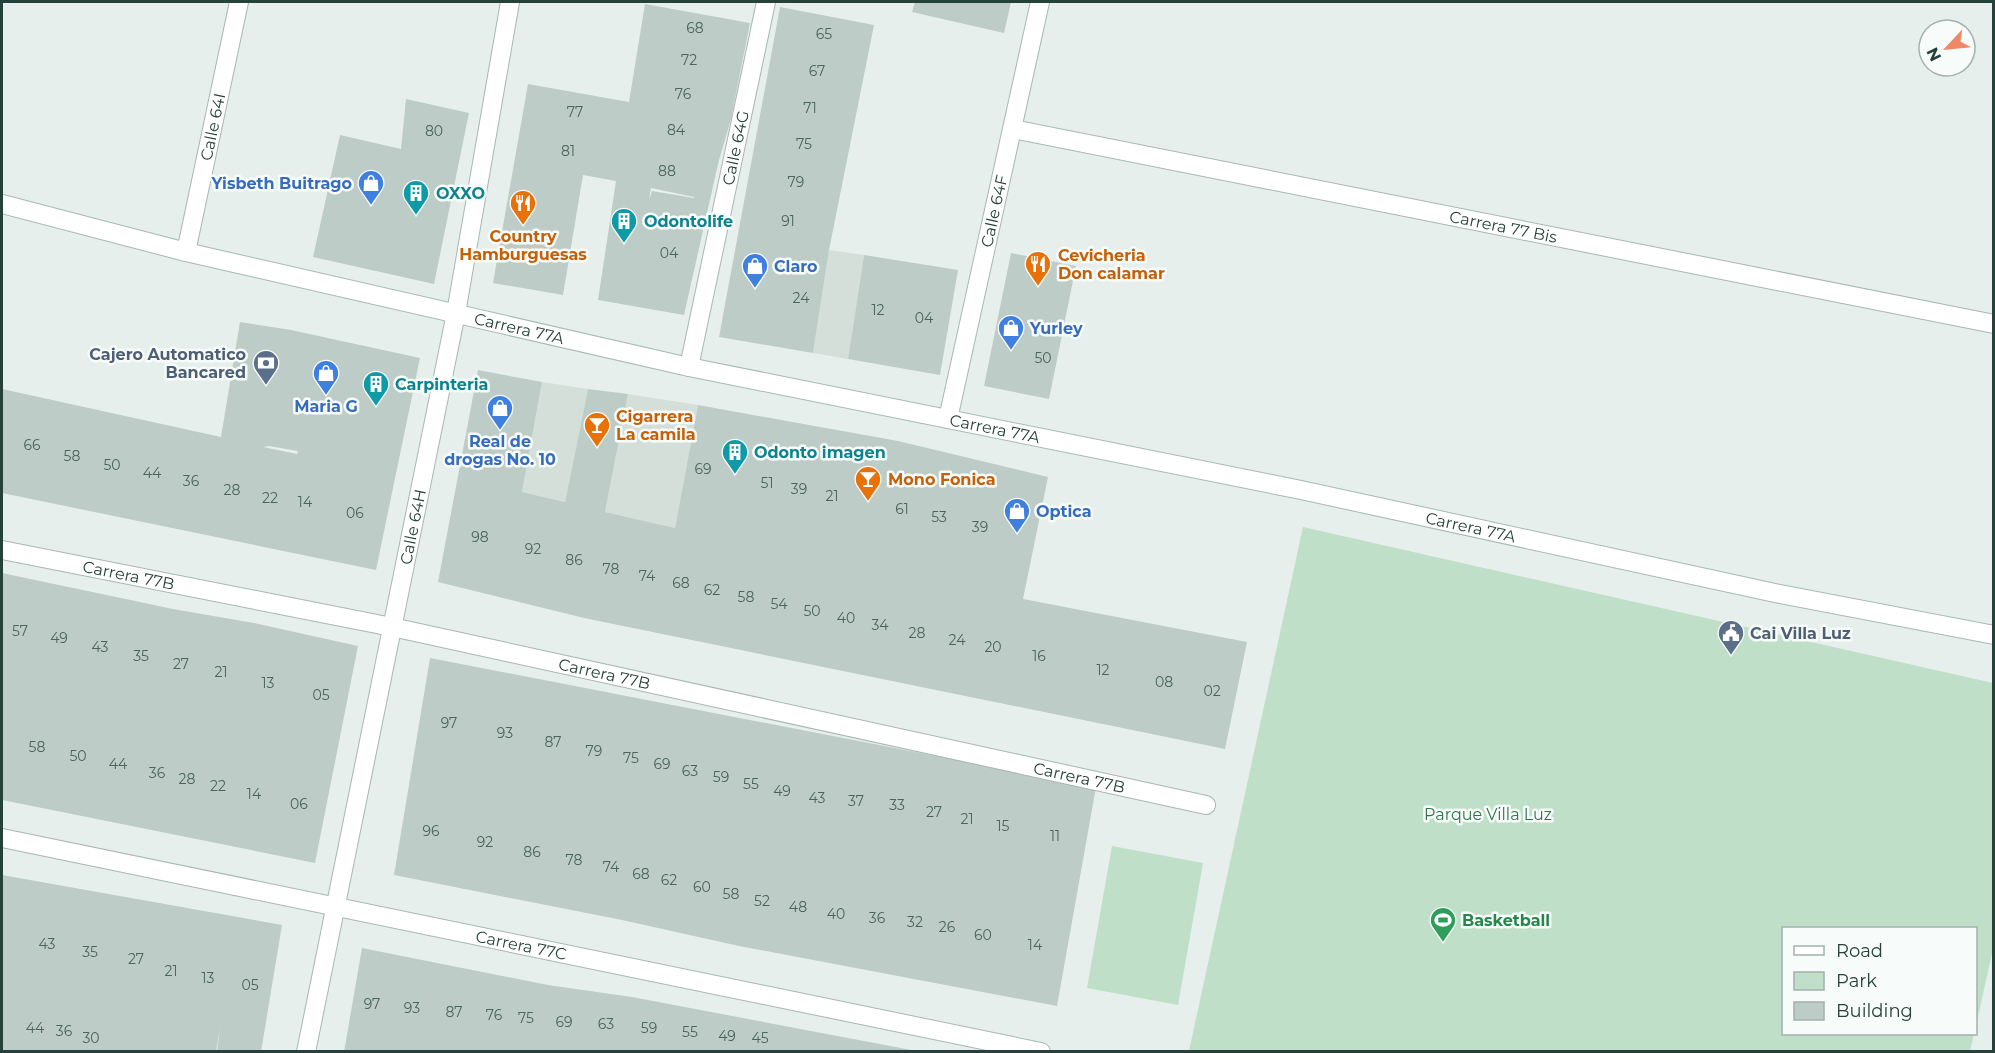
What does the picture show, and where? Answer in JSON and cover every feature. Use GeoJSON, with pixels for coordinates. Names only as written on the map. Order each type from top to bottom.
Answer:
{"type":"FeatureCollection","features":[{"type":"Feature","properties":{"kind":"street","name":"Calle 64I"},"geometry":{"type":"LineString","coordinates":[[186,252],[239,2]]}},
{"type":"Feature","properties":{"kind":"street","name":"Calle 64H"},"geometry":{"type":"LineString","coordinates":[[306,1052],[456,314],[510,2]]}},
{"type":"Feature","properties":{"kind":"street","name":"Calle 64G"},"geometry":{"type":"LineString","coordinates":[[689,367],[766,2]]}},
{"type":"Feature","properties":{"kind":"street","name":"Calle 64F"},"geometry":{"type":"LineString","coordinates":[[948,419],[1040,2]]}},
{"type":"Feature","properties":{"kind":"street","name":"Carrera 77 Bis"},"geometry":{"type":"LineString","coordinates":[[1013,129],[1994,324]]}},
{"type":"Feature","properties":{"kind":"street","name":"Carrera 77A"},"geometry":{"type":"LineString","coordinates":[[2,204],[186,252],[689,367],[1301,490],[1775,593],[1994,635]]}},
{"type":"Feature","properties":{"kind":"street","name":"Carrera 77B"},"geometry":{"type":"LineString","coordinates":[[2,550],[392,627],[1206,805]]}},
{"type":"Feature","properties":{"kind":"street","name":"Carrera 77C"},"geometry":{"type":"LineString","coordinates":[[2,838],[1041,1052]]}},
{"type":"Feature","properties":{"kind":"shaded area"},"geometry":{"type":"Polygon","coordinates":[[[829,250],[864,255],[848,359],[813,353],[829,250]]]}},
{"type":"Feature","properties":{"kind":"shaded area"},"geometry":{"type":"Polygon","coordinates":[[[542,382],[588,389],[565,502],[522,492],[542,382]]]}},
{"type":"Feature","properties":{"kind":"shaded area"},"geometry":{"type":"Polygon","coordinates":[[[628,394],[698,405],[675,528],[605,512],[628,394]]]}},
{"type":"Feature","properties":{"kind":"green space","name":"Parque Villa Luz"},"geometry":{"type":"Polygon","coordinates":[[[1303,527],[1993,683],[1994,944],[1977,1021],[1977,927],[1782,927],[1782,1035],[1974,1035],[1970,1051],[1189,1051],[1303,527]]]}},
{"type":"Feature","properties":{"kind":"green space"},"geometry":{"type":"Polygon","coordinates":[[[1112,846],[1203,863],[1178,1005],[1087,988],[1112,846]]]}},
{"type":"Feature","properties":{"kind":"building"},"geometry":{"type":"Polygon","coordinates":[[[915,2],[1011,2],[1004,33],[912,12],[915,2]]]}},
{"type":"Feature","properties":{"kind":"building"},"geometry":{"type":"Polygon","coordinates":[[[645,4],[750,23],[731,119],[719,160],[684,315],[598,300],[616,181],[583,175],[563,295],[493,283],[528,84],[629,102],[645,4]],[[651,188],[649,200],[652,191],[694,197],[651,188]]]}},
{"type":"Feature","properties":{"kind":"building"},"geometry":{"type":"Polygon","coordinates":[[[780,7],[874,25],[829,250],[813,353],[719,337],[780,7]]]}},
{"type":"Feature","properties":{"kind":"building"},"geometry":{"type":"Polygon","coordinates":[[[406,99],[469,113],[434,284],[313,257],[340,135],[401,149],[406,99]]]}},
{"type":"Feature","properties":{"kind":"building"},"geometry":{"type":"Polygon","coordinates":[[[1011,253],[1076,266],[1049,399],[984,386],[1011,253]]]}},
{"type":"Feature","properties":{"kind":"building"},"geometry":{"type":"Polygon","coordinates":[[[864,255],[958,270],[940,375],[848,359],[864,255]]]}},
{"type":"Feature","properties":{"kind":"building"},"geometry":{"type":"Polygon","coordinates":[[[240,322],[291,330],[420,358],[376,570],[2,493],[2,389],[221,437],[240,322]],[[269,446],[263,447],[297,454],[298,451],[269,446]]]}},
{"type":"Feature","properties":{"kind":"building"},"geometry":{"type":"Polygon","coordinates":[[[478,370],[542,382],[522,492],[565,502],[588,389],[628,394],[605,512],[675,528],[698,405],[898,441],[1048,477],[1023,599],[1247,642],[1225,749],[584,618],[438,582],[478,370]]]}},
{"type":"Feature","properties":{"kind":"building"},"geometry":{"type":"Polygon","coordinates":[[[2,573],[358,646],[315,863],[2,800],[2,573]]]}},
{"type":"Feature","properties":{"kind":"building"},"geometry":{"type":"Polygon","coordinates":[[[430,658],[1096,787],[1057,1006],[739,946],[622,920],[394,875],[430,658]]]}},
{"type":"Feature","properties":{"kind":"building"},"geometry":{"type":"Polygon","coordinates":[[[2,875],[282,925],[261,1052],[217,1052],[220,1028],[216,1052],[2,1052],[2,875]]]}},
{"type":"Feature","properties":{"kind":"building"},"geometry":{"type":"Polygon","coordinates":[[[362,948],[548,985],[632,997],[922,1052],[344,1052],[362,948]]]}},
{"type":"Feature","properties":{"kind":"place","name":"Yisbeth Buitrago"},"geometry":{"type":"Point","coordinates":[371,206]}},
{"type":"Feature","properties":{"kind":"place","name":"OXXO"},"geometry":{"type":"Point","coordinates":[416,216]}},
{"type":"Feature","properties":{"kind":"place","name":"Country Hamburguesas"},"geometry":{"type":"Point","coordinates":[523,226]}},
{"type":"Feature","properties":{"kind":"place","name":"Odontolife"},"geometry":{"type":"Point","coordinates":[624,244]}},
{"type":"Feature","properties":{"kind":"place","name":"Cevicheria Don calamar"},"geometry":{"type":"Point","coordinates":[1038,287]}},
{"type":"Feature","properties":{"kind":"place","name":"Claro"},"geometry":{"type":"Point","coordinates":[755,289]}},
{"type":"Feature","properties":{"kind":"place","name":"Yurley"},"geometry":{"type":"Point","coordinates":[1011,351]}},
{"type":"Feature","properties":{"kind":"place","name":"Cajero Automatico Bancared"},"geometry":{"type":"Point","coordinates":[266,386]}},
{"type":"Feature","properties":{"kind":"place","name":"Maria G"},"geometry":{"type":"Point","coordinates":[326,396]}},
{"type":"Feature","properties":{"kind":"place","name":"Carpinteria"},"geometry":{"type":"Point","coordinates":[376,407]}},
{"type":"Feature","properties":{"kind":"place","name":"Real de drogas No. 10"},"geometry":{"type":"Point","coordinates":[500,431]}},
{"type":"Feature","properties":{"kind":"place","name":"Cigarrera La camila"},"geometry":{"type":"Point","coordinates":[597,448]}},
{"type":"Feature","properties":{"kind":"place","name":"Odonto imagen"},"geometry":{"type":"Point","coordinates":[735,475]}},
{"type":"Feature","properties":{"kind":"place","name":"Mono Fonica"},"geometry":{"type":"Point","coordinates":[868,502]}},
{"type":"Feature","properties":{"kind":"place","name":"Optica"},"geometry":{"type":"Point","coordinates":[1017,534]}},
{"type":"Feature","properties":{"kind":"place","name":"Cai Villa Luz"},"geometry":{"type":"Point","coordinates":[1731,656]}},
{"type":"Feature","properties":{"kind":"place","name":"Basketball"},"geometry":{"type":"Point","coordinates":[1443,943]}}]}
